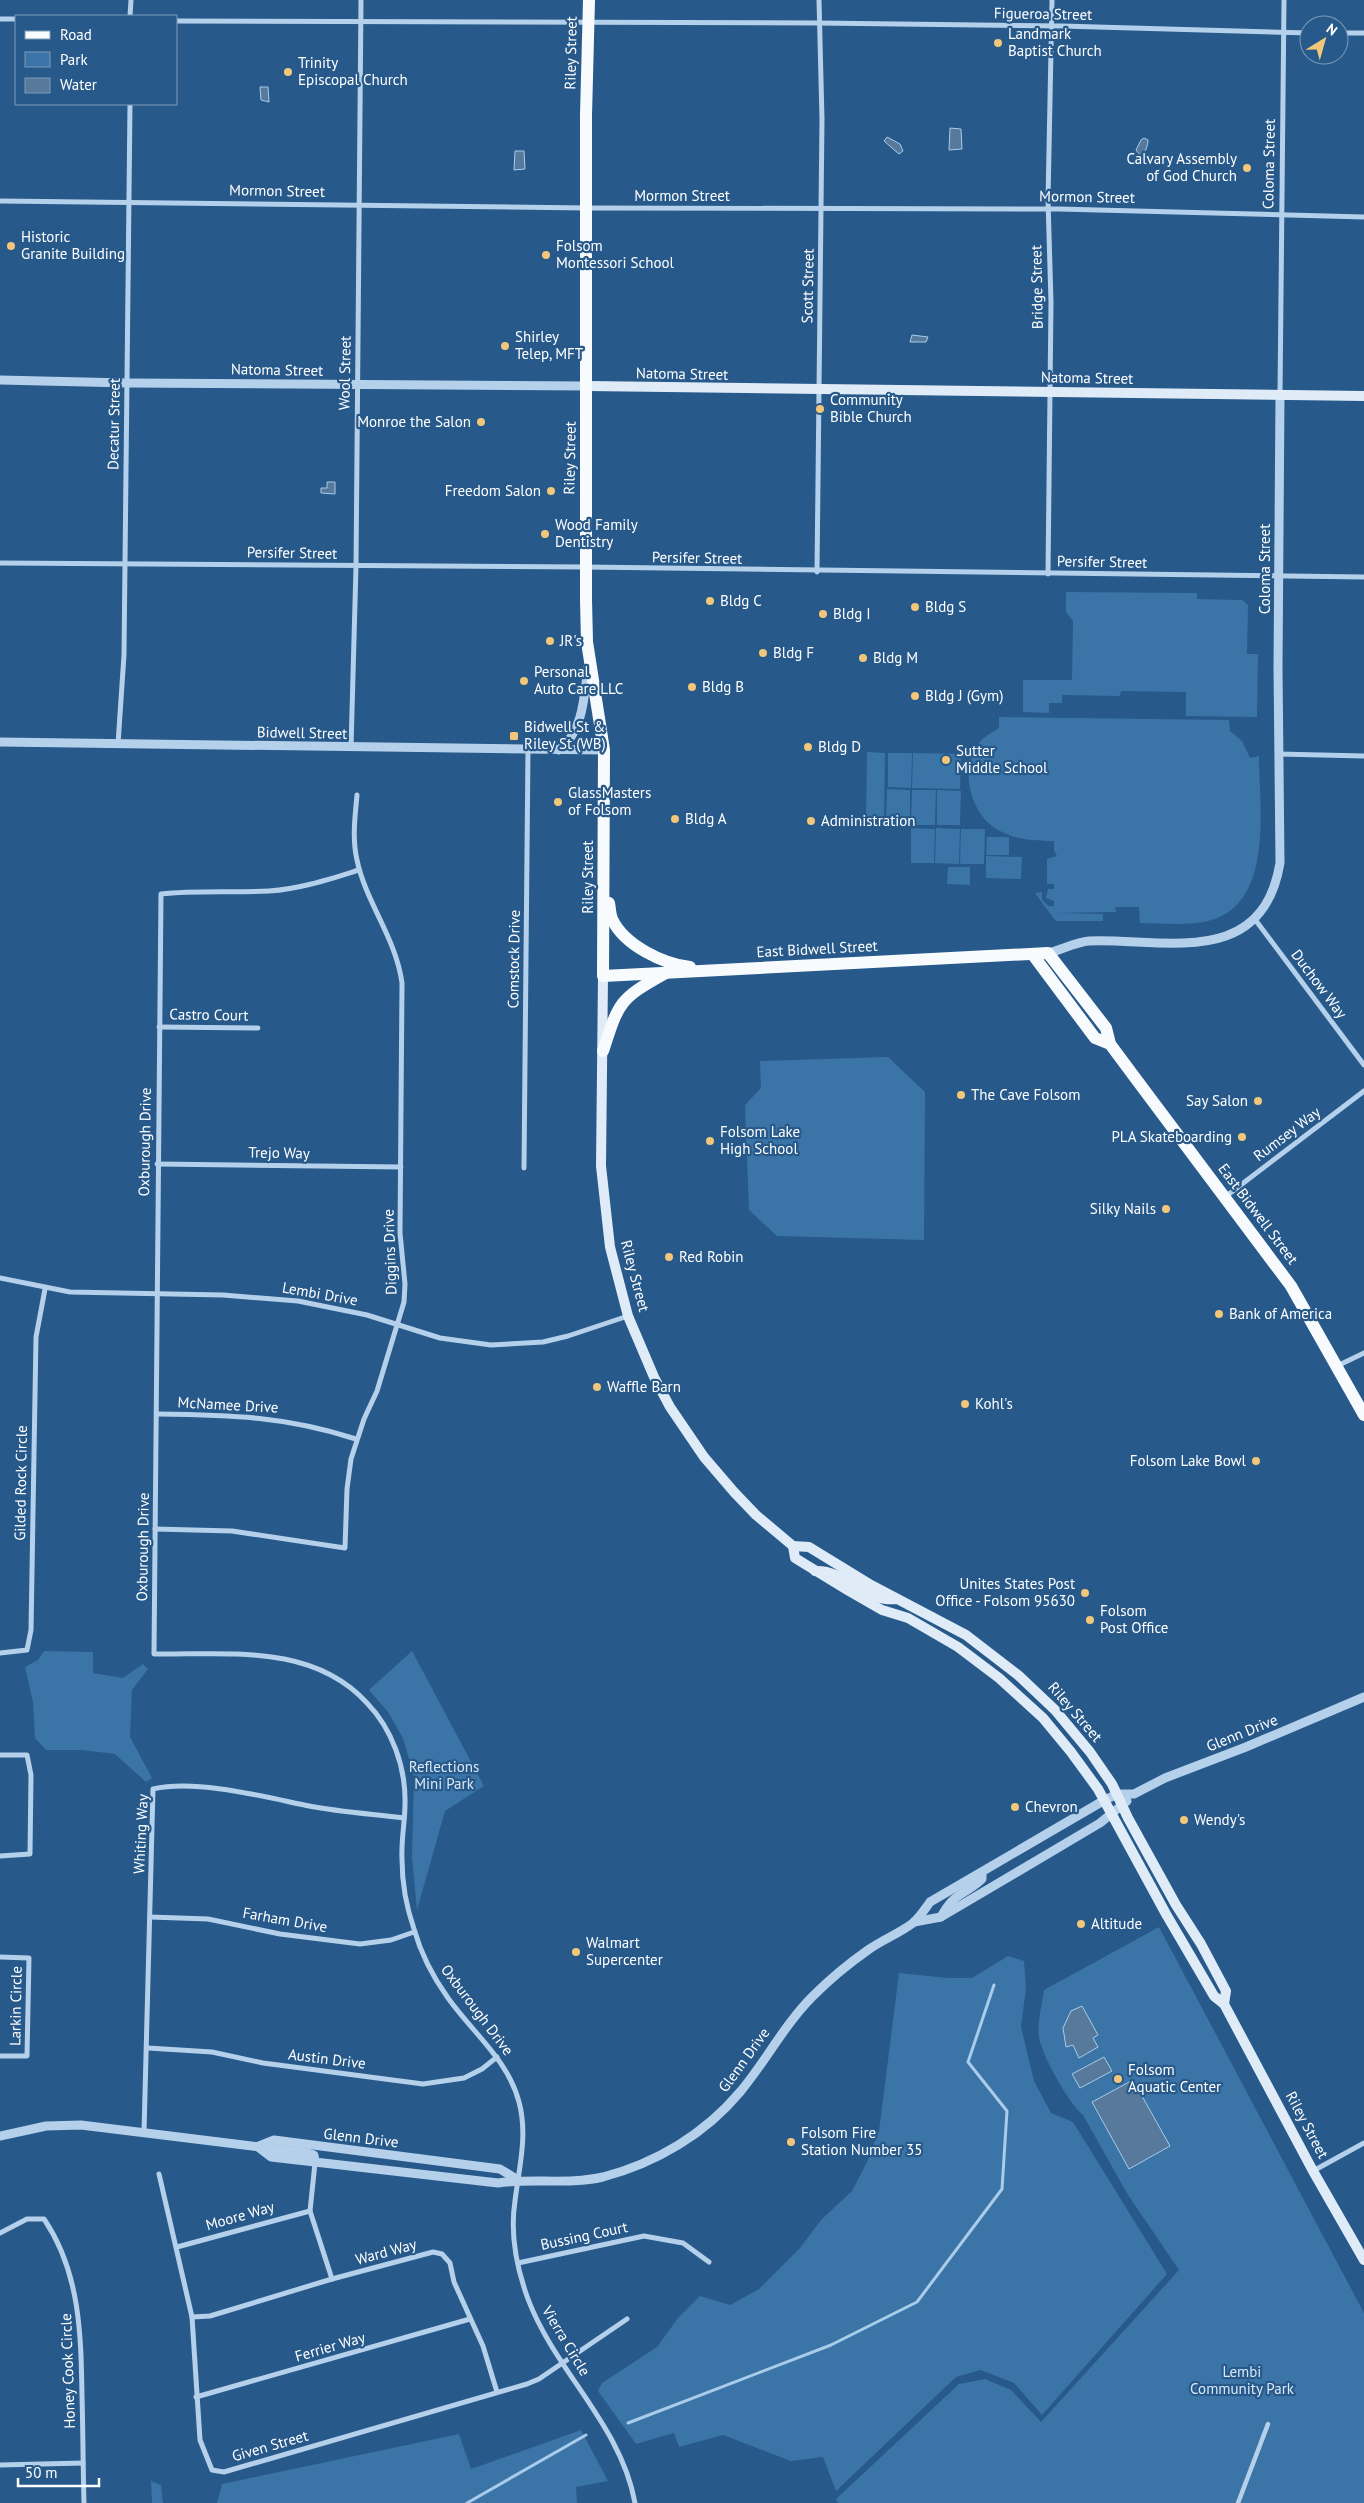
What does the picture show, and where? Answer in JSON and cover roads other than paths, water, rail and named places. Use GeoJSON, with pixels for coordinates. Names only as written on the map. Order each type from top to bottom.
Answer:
{"type":"FeatureCollection","features":[{"type":"Feature","properties":{"kind":"main road","name":"Riley Street"},"geometry":{"type":"LineString","coordinates":[[588,0],[585,567],[586,633],[604,750],[601,1166],[603,1201],[610,1247],[628,1316],[654,1377],[689,1436],[734,1492],[756,1515],[793,1546],[808,1547],[856,1576],[966,1635],[1018,1675],[1068,1725],[1101,1767],[1117,1794],[1176,1905],[1226,1991],[1224,2004]]}},
{"type":"Feature","properties":{"kind":"main road","name":"Natoma Street"},"geometry":{"type":"LineString","coordinates":[[587,386],[1364,396]]}},
{"type":"Feature","properties":{"kind":"main road"},"geometry":{"type":"LineString","coordinates":[[604,872],[612,919],[627,938],[647,952],[681,966],[717,970]]}},
{"type":"Feature","properties":{"kind":"main road","name":"East Bidwell Street"},"geometry":{"type":"LineString","coordinates":[[603,976],[1048,953],[1106,1028],[1110,1044],[1291,1286],[1338,1366],[1364,1415]]}},
{"type":"Feature","properties":{"kind":"main road","name":"East Bidwell Street"},"geometry":{"type":"LineString","coordinates":[[1033,955],[1095,1038],[1110,1044]]}},
{"type":"Feature","properties":{"kind":"main road"},"geometry":{"type":"LineString","coordinates":[[603,1051],[620,1005],[632,992],[667,973]]}},
{"type":"Feature","properties":{"kind":"main road","name":"Riley Street"},"geometry":{"type":"LineString","coordinates":[[793,1546],[795,1558],[815,1571],[882,1610],[908,1618],[936,1634],[999,1678],[1042,1718],[1071,1752],[1103,1801],[1214,1996],[1224,2004],[1313,2171],[1364,2260]]}},
{"type":"Feature","properties":{"kind":"main road"},"geometry":{"type":"LineString","coordinates":[[815,1571],[829,1570],[878,1598],[888,1600],[899,1599]]}},
{"type":"Feature","properties":{"kind":"street"},"geometry":{"type":"LineString","coordinates":[[130,15],[131,0]]}},
{"type":"Feature","properties":{"kind":"street","name":"Wool Street"},"geometry":{"type":"LineString","coordinates":[[351,747],[356,567],[362,0]]}},
{"type":"Feature","properties":{"kind":"street","name":"Scott Street"},"geometry":{"type":"LineString","coordinates":[[817,572],[822,119],[818,23],[819,0]]}},
{"type":"Feature","properties":{"kind":"street","name":"Bridge Street"},"geometry":{"type":"LineString","coordinates":[[1048,574],[1050,393],[1049,209],[1052,0]]}},
{"type":"Feature","properties":{"kind":"street","name":"Coloma Street"},"geometry":{"type":"LineString","coordinates":[[1048,953],[1087,941],[1205,943],[1223,938],[1240,929],[1254,918],[1268,899],[1276,881],[1280,863],[1278,576],[1284,0]]}},
{"type":"Feature","properties":{"kind":"street"},"geometry":{"type":"LineString","coordinates":[[0,19],[15,19]]}},
{"type":"Feature","properties":{"kind":"street","name":"Figueroa Street"},"geometry":{"type":"LineString","coordinates":[[178,21],[818,23],[1052,26],[1299,33]]}},
{"type":"Feature","properties":{"kind":"street"},"geometry":{"type":"LineString","coordinates":[[1349,33],[1364,33]]}},
{"type":"Feature","properties":{"kind":"street","name":"Decatur Street"},"geometry":{"type":"LineString","coordinates":[[118,744],[124,655],[130,105]]}},
{"type":"Feature","properties":{"kind":"street","name":"Mormon Street"},"geometry":{"type":"LineString","coordinates":[[0,201],[587,208],[1049,209],[1364,217]]}},
{"type":"Feature","properties":{"kind":"street","name":"Natoma Street"},"geometry":{"type":"LineString","coordinates":[[0,380],[358,386],[587,386]]}},
{"type":"Feature","properties":{"kind":"street","name":"Persifer Street"},"geometry":{"type":"LineString","coordinates":[[0,563],[356,567],[585,567],[817,572],[1364,577]]}},
{"type":"Feature","properties":{"kind":"street"},"geometry":{"type":"LineString","coordinates":[[559,750],[570,740],[578,727],[590,659]]}},
{"type":"Feature","properties":{"kind":"street","name":"Bidwell Street"},"geometry":{"type":"LineString","coordinates":[[0,742],[604,750]]}},
{"type":"Feature","properties":{"kind":"street","name":"Comstock Drive"},"geometry":{"type":"LineString","coordinates":[[524,1168],[528,749]]}},
{"type":"Feature","properties":{"kind":"street"},"geometry":{"type":"LineString","coordinates":[[1278,754],[1364,756]]}},
{"type":"Feature","properties":{"kind":"street","name":"Diggins Drive"},"geometry":{"type":"LineString","coordinates":[[155,1529],[232,1530],[327,1547],[345,1548],[348,1479],[356,1439],[377,1391],[399,1325],[406,1284],[400,1233],[403,994],[400,968],[395,949],[359,870],[354,842],[357,795]]}},
{"type":"Feature","properties":{"kind":"street","name":"Oxburough Drive"},"geometry":{"type":"LineString","coordinates":[[359,870],[295,888],[270,891],[193,891],[161,894],[157,1164],[157,1414],[154,1654],[278,1657],[308,1664],[342,1680],[370,1705],[391,1736],[402,1772],[404,1818],[403,1884],[414,1932],[427,1962],[449,1999],[497,2057],[515,2088],[521,2113],[523,2139],[518,2180]]}},
{"type":"Feature","properties":{"kind":"street","name":"Duchow Way"},"geometry":{"type":"LineString","coordinates":[[1254,918],[1364,1065]]}},
{"type":"Feature","properties":{"kind":"street","name":"Castro Court"},"geometry":{"type":"LineString","coordinates":[[159,1027],[258,1028]]}},
{"type":"Feature","properties":{"kind":"street","name":"Rumsey Way"},"geometry":{"type":"LineString","coordinates":[[1225,1198],[1364,1091]]}},
{"type":"Feature","properties":{"kind":"street","name":"Trejo Way"},"geometry":{"type":"LineString","coordinates":[[157,1164],[401,1167]]}},
{"type":"Feature","properties":{"kind":"street","name":"Lembi Drive"},"geometry":{"type":"LineString","coordinates":[[0,1278],[44,1289],[70,1292],[257,1296],[298,1301],[328,1306],[440,1338],[466,1343],[517,1345],[568,1336],[628,1316]]}},
{"type":"Feature","properties":{"kind":"street","name":"Gilded Rock Circle"},"geometry":{"type":"LineString","coordinates":[[0,1653],[27,1650],[31,1630],[36,1337],[44,1289]]}},
{"type":"Feature","properties":{"kind":"street"},"geometry":{"type":"LineString","coordinates":[[1338,1366],[1364,1353]]}},
{"type":"Feature","properties":{"kind":"street","name":"McNamee Drive"},"geometry":{"type":"LineString","coordinates":[[157,1414],[271,1418],[319,1428],[356,1439]]}},
{"type":"Feature","properties":{"kind":"street","name":"Glenn Drive"},"geometry":{"type":"LineString","coordinates":[[914,1922],[941,1917],[1111,1815],[1123,1806],[1131,1795],[1165,1778],[1246,1748],[1364,1697]]}},
{"type":"Feature","properties":{"kind":"street"},"geometry":{"type":"LineString","coordinates":[[0,1755],[27,1755],[30,1775],[30,1854],[0,1856]]}},
{"type":"Feature","properties":{"kind":"street","name":"Whiting Way"},"geometry":{"type":"LineString","coordinates":[[144,2132],[148,2048],[154,1789],[170,1785],[233,1791],[311,1806],[404,1818]]}},
{"type":"Feature","properties":{"kind":"street"},"geometry":{"type":"LineString","coordinates":[[1117,1794],[1131,1795]]}},
{"type":"Feature","properties":{"kind":"street","name":"Glenn Drive"},"geometry":{"type":"LineString","coordinates":[[315,2163],[498,2183],[518,2180],[560,2182],[603,2177],[637,2166],[689,2139],[711,2122],[734,2098],[792,2019],[828,1982],[868,1950],[914,1922],[930,1902],[982,1874],[1117,1794]]}},
{"type":"Feature","properties":{"kind":"street"},"geometry":{"type":"LineString","coordinates":[[941,1917],[950,1901],[982,1879],[982,1874]]}},
{"type":"Feature","properties":{"kind":"street","name":"Farham Drive"},"geometry":{"type":"LineString","coordinates":[[150,1917],[208,1920],[280,1934],[360,1944],[391,1940],[414,1932]]}},
{"type":"Feature","properties":{"kind":"street","name":"Larkin Circle"},"geometry":{"type":"LineString","coordinates":[[0,1958],[29,1958],[27,2056],[0,2056]]}},
{"type":"Feature","properties":{"kind":"street","name":"Austin Drive"},"geometry":{"type":"LineString","coordinates":[[148,2048],[212,2052],[262,2063],[423,2084],[434,2084],[464,2078],[497,2057]]}},
{"type":"Feature","properties":{"kind":"street","name":"Glenn Drive"},"geometry":{"type":"LineString","coordinates":[[0,2136],[66,2124],[258,2147],[274,2140],[500,2170],[518,2180]]}},
{"type":"Feature","properties":{"kind":"street"},"geometry":{"type":"LineString","coordinates":[[1313,2171],[1364,2143]]}},
{"type":"Feature","properties":{"kind":"street"},"geometry":{"type":"LineString","coordinates":[[258,2147],[308,2152],[314,2155],[315,2163],[310,2211],[332,2279]]}},
{"type":"Feature","properties":{"kind":"street","name":"Given Street"},"geometry":{"type":"LineString","coordinates":[[159,2174],[192,2318],[200,2440],[212,2470],[224,2472],[539,2379],[627,2319]]}},
{"type":"Feature","properties":{"kind":"street","name":"Vierra Circle"},"geometry":{"type":"LineString","coordinates":[[518,2180],[514,2204],[518,2263],[531,2306],[563,2363],[616,2446],[631,2482],[635,2503]]}},
{"type":"Feature","properties":{"kind":"street","name":"Moore Way"},"geometry":{"type":"LineString","coordinates":[[177,2247],[310,2211]]}},
{"type":"Feature","properties":{"kind":"street","name":"Honey Cook Circle"},"geometry":{"type":"LineString","coordinates":[[0,2233],[27,2219],[44,2219],[56,2236],[72,2282],[80,2323],[83,2463]]}},
{"type":"Feature","properties":{"kind":"street","name":"Bussing Court"},"geometry":{"type":"LineString","coordinates":[[518,2263],[644,2236],[683,2243],[709,2262]]}},
{"type":"Feature","properties":{"kind":"street","name":"Ward Way"},"geometry":{"type":"LineString","coordinates":[[192,2318],[210,2316],[332,2279],[433,2252],[442,2254],[450,2263],[454,2282],[483,2346],[497,2392]]}},
{"type":"Feature","properties":{"kind":"street","name":"Ferrier Way"},"geometry":{"type":"LineString","coordinates":[[196,2398],[470,2319]]}},
{"type":"Feature","properties":{"kind":"street"},"geometry":{"type":"LineString","coordinates":[[1238,2503],[1268,2424]]}},
{"type":"Feature","properties":{"kind":"street"},"geometry":{"type":"LineString","coordinates":[[0,2465],[83,2463],[84,2503]]}},
{"type":"Feature","properties":{"kind":"water"},"geometry":{"type":"Polygon","coordinates":[[[260,87],[268,87],[269,102],[261,100],[260,87]]]}},
{"type":"Feature","properties":{"kind":"water"},"geometry":{"type":"Polygon","coordinates":[[[950,128],[961,129],[962,149],[949,150],[950,128]]]}},
{"type":"Feature","properties":{"kind":"water"},"geometry":{"type":"Polygon","coordinates":[[[887,137],[900,144],[903,151],[899,154],[884,141],[887,137]]]}},
{"type":"Feature","properties":{"kind":"water"},"geometry":{"type":"Polygon","coordinates":[[[1144,138],[1148,140],[1147,145],[1145,151],[1140,155],[1136,150],[1144,138]]]}},
{"type":"Feature","properties":{"kind":"water"},"geometry":{"type":"Polygon","coordinates":[[[515,151],[524,151],[525,169],[514,170],[515,151]]]}},
{"type":"Feature","properties":{"kind":"water"},"geometry":{"type":"Polygon","coordinates":[[[912,335],[928,337],[926,342],[910,342],[912,335]]]}},
{"type":"Feature","properties":{"kind":"water"},"geometry":{"type":"Polygon","coordinates":[[[327,482],[335,482],[335,494],[321,493],[321,488],[327,488],[327,482]]]}},
{"type":"Feature","properties":{"kind":"water"},"geometry":{"type":"Polygon","coordinates":[[[1082,2006],[1098,2035],[1093,2038],[1098,2047],[1079,2058],[1073,2045],[1066,2047],[1063,2028],[1071,2011],[1082,2006]]]}},
{"type":"Feature","properties":{"kind":"water"},"geometry":{"type":"Polygon","coordinates":[[[1104,2057],[1112,2071],[1080,2088],[1072,2074],[1104,2057]]]}},
{"type":"Feature","properties":{"kind":"water"},"geometry":{"type":"Polygon","coordinates":[[[1133,2080],[1170,2146],[1129,2169],[1092,2102],[1133,2080]]]}},
{"type":"Feature","properties":{"kind":"waterway"},"geometry":{"type":"LineString","coordinates":[[628,2423],[831,2345],[917,2302],[1002,2189],[1007,2111],[968,2062],[994,1985]]}},
{"type":"Feature","properties":{"kind":"waterway"},"geometry":{"type":"LineString","coordinates":[[467,2503],[586,2435]]}},
{"type":"Feature","properties":{"kind":"place","name":"Landmark Baptist Church"},"geometry":{"type":"Point","coordinates":[998,43]}},
{"type":"Feature","properties":{"kind":"place","name":"Trinity Episcopal Church"},"geometry":{"type":"Point","coordinates":[288,72]}},
{"type":"Feature","properties":{"kind":"place","name":"Calvary Assembly of God Church"},"geometry":{"type":"Point","coordinates":[1247,168]}},
{"type":"Feature","properties":{"kind":"place","name":"Historic Granite Building"},"geometry":{"type":"Point","coordinates":[11,246]}},
{"type":"Feature","properties":{"kind":"place","name":"Folsom Montessori School"},"geometry":{"type":"Point","coordinates":[546,255]}},
{"type":"Feature","properties":{"kind":"place","name":"Shirley Telep, MFT"},"geometry":{"type":"Point","coordinates":[505,346]}},
{"type":"Feature","properties":{"kind":"place","name":"Community Bible Church"},"geometry":{"type":"Point","coordinates":[820,409]}},
{"type":"Feature","properties":{"kind":"place","name":"Monroe the Salon"},"geometry":{"type":"Point","coordinates":[481,422]}},
{"type":"Feature","properties":{"kind":"place","name":"Freedom Salon"},"geometry":{"type":"Point","coordinates":[551,491]}},
{"type":"Feature","properties":{"kind":"place","name":"Wood Family Dentistry"},"geometry":{"type":"Point","coordinates":[545,534]}},
{"type":"Feature","properties":{"kind":"place","name":"Bldg C"},"geometry":{"type":"Point","coordinates":[710,601]}},
{"type":"Feature","properties":{"kind":"place","name":"Bldg S"},"geometry":{"type":"Point","coordinates":[915,607]}},
{"type":"Feature","properties":{"kind":"place","name":"Bldg I"},"geometry":{"type":"Point","coordinates":[823,614]}},
{"type":"Feature","properties":{"kind":"place","name":"JR's"},"geometry":{"type":"Point","coordinates":[550,641]}},
{"type":"Feature","properties":{"kind":"place","name":"Bldg F"},"geometry":{"type":"Point","coordinates":[763,653]}},
{"type":"Feature","properties":{"kind":"place","name":"Bldg M"},"geometry":{"type":"Point","coordinates":[863,658]}},
{"type":"Feature","properties":{"kind":"place","name":"Personal Auto Care LLC"},"geometry":{"type":"Point","coordinates":[524,681]}},
{"type":"Feature","properties":{"kind":"place","name":"Bldg B"},"geometry":{"type":"Point","coordinates":[692,687]}},
{"type":"Feature","properties":{"kind":"place","name":"Bldg J (Gym)"},"geometry":{"type":"Point","coordinates":[915,696]}},
{"type":"Feature","properties":{"kind":"place","name":"Bidwell St & Riley St (WB)"},"geometry":{"type":"Point","coordinates":[514,736]}},
{"type":"Feature","properties":{"kind":"place","name":"Bldg D"},"geometry":{"type":"Point","coordinates":[808,747]}},
{"type":"Feature","properties":{"kind":"place","name":"Sutter Middle School"},"geometry":{"type":"Point","coordinates":[946,760]}},
{"type":"Feature","properties":{"kind":"place","name":"GlassMasters of Folsom"},"geometry":{"type":"Point","coordinates":[558,802]}},
{"type":"Feature","properties":{"kind":"place","name":"Bldg A"},"geometry":{"type":"Point","coordinates":[675,819]}},
{"type":"Feature","properties":{"kind":"place","name":"Administration"},"geometry":{"type":"Point","coordinates":[811,821]}},
{"type":"Feature","properties":{"kind":"place","name":"The Cave Folsom"},"geometry":{"type":"Point","coordinates":[961,1095]}},
{"type":"Feature","properties":{"kind":"place","name":"Say Salon"},"geometry":{"type":"Point","coordinates":[1258,1101]}},
{"type":"Feature","properties":{"kind":"place","name":"PLA Skateboarding"},"geometry":{"type":"Point","coordinates":[1242,1137]}},
{"type":"Feature","properties":{"kind":"place","name":"Folsom Lake High School"},"geometry":{"type":"Point","coordinates":[710,1141]}},
{"type":"Feature","properties":{"kind":"place","name":"Silky Nails"},"geometry":{"type":"Point","coordinates":[1166,1209]}},
{"type":"Feature","properties":{"kind":"place","name":"Red Robin"},"geometry":{"type":"Point","coordinates":[669,1257]}},
{"type":"Feature","properties":{"kind":"place","name":"Bank of America"},"geometry":{"type":"Point","coordinates":[1219,1314]}},
{"type":"Feature","properties":{"kind":"place","name":"Waffle Barn"},"geometry":{"type":"Point","coordinates":[597,1387]}},
{"type":"Feature","properties":{"kind":"place","name":"Kohl's"},"geometry":{"type":"Point","coordinates":[965,1404]}},
{"type":"Feature","properties":{"kind":"place","name":"Folsom Lake Bowl"},"geometry":{"type":"Point","coordinates":[1256,1461]}},
{"type":"Feature","properties":{"kind":"place","name":"Unites States Post Office - Folsom 95630"},"geometry":{"type":"Point","coordinates":[1085,1593]}},
{"type":"Feature","properties":{"kind":"place","name":"Folsom Post Office"},"geometry":{"type":"Point","coordinates":[1090,1620]}},
{"type":"Feature","properties":{"kind":"place","name":"Chevron"},"geometry":{"type":"Point","coordinates":[1015,1807]}},
{"type":"Feature","properties":{"kind":"place","name":"Wendy's"},"geometry":{"type":"Point","coordinates":[1184,1820]}},
{"type":"Feature","properties":{"kind":"place","name":"Altitude"},"geometry":{"type":"Point","coordinates":[1081,1924]}},
{"type":"Feature","properties":{"kind":"place","name":"Walmart Supercenter"},"geometry":{"type":"Point","coordinates":[576,1952]}},
{"type":"Feature","properties":{"kind":"place","name":"Folsom Aquatic Center"},"geometry":{"type":"Point","coordinates":[1118,2079]}},
{"type":"Feature","properties":{"kind":"place","name":"Folsom Fire Station Number 35"},"geometry":{"type":"Point","coordinates":[791,2142]}},
{"type":"Feature","properties":{"kind":"park label","name":"Reflections Mini Park"},"geometry":{"type":"Point","coordinates":[444,1776]}},
{"type":"Feature","properties":{"kind":"park label","name":"Lembi Community Park"},"geometry":{"type":"Point","coordinates":[1242,2380]}}]}
